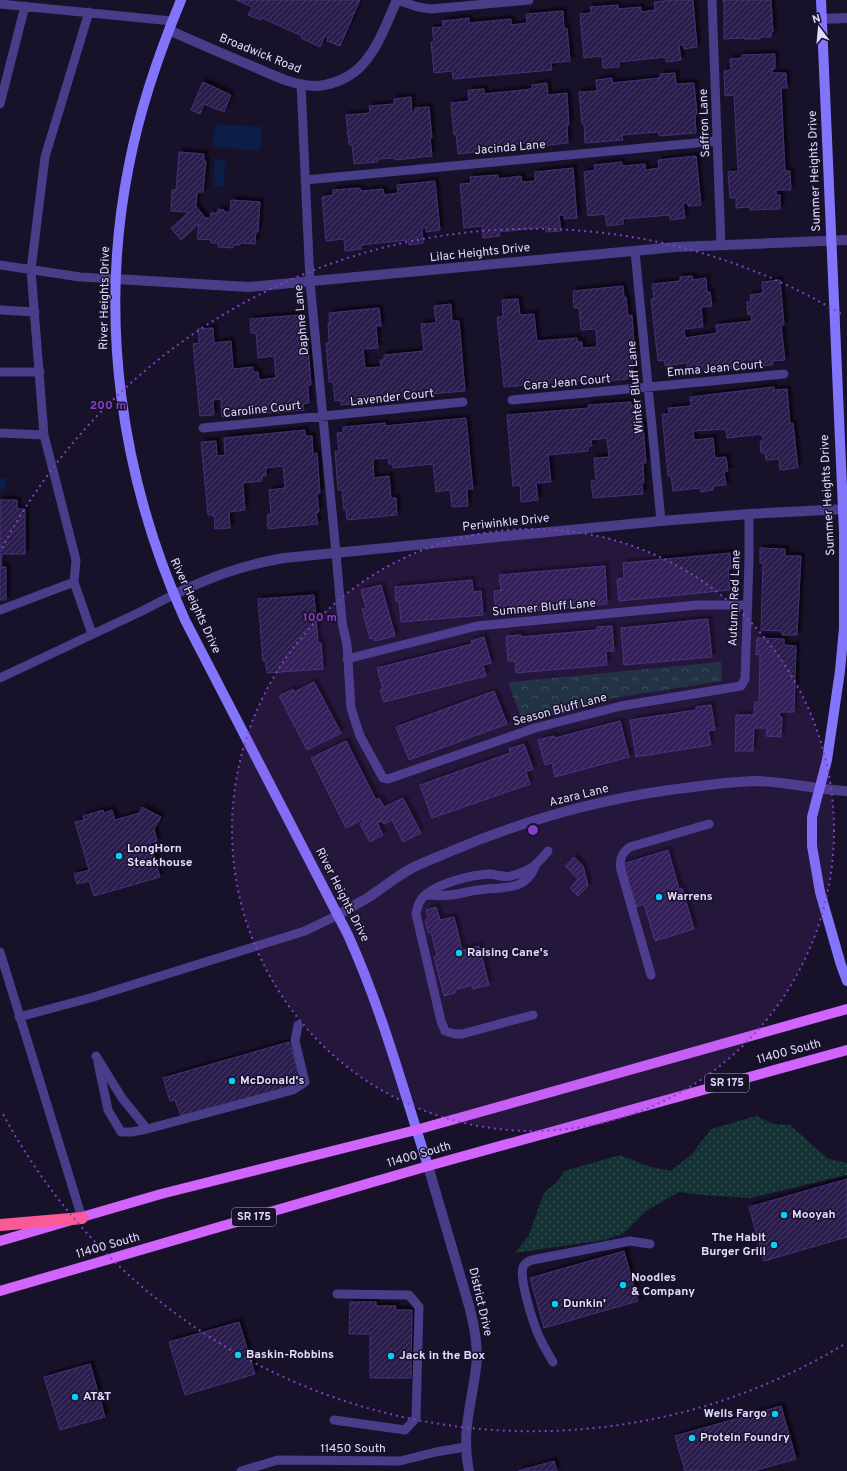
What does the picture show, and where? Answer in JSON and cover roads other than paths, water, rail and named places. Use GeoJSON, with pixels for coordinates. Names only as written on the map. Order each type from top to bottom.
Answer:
{"type":"FeatureCollection","features":[{"type":"Feature","properties":{"kind":"highway"},"geometry":{"type":"LineString","coordinates":[[0,1225],[82,1218]]}},
{"type":"Feature","properties":{"kind":"main road","name":"11400 South"},"geometry":{"type":"LineString","coordinates":[[0,1241],[161,1194],[416,1130],[847,1009]]}},
{"type":"Feature","properties":{"kind":"main road","name":"11400 South"},"geometry":{"type":"LineString","coordinates":[[0,1291],[428,1166],[847,1050]]}},
{"type":"Feature","properties":{"kind":"street","name":"River Heights Drive"},"geometry":{"type":"LineString","coordinates":[[181,0],[153,73],[141,112],[129,166],[121,213],[116,279],[117,353],[121,399],[128,445],[150,534],[173,595],[358,956],[387,1034],[428,1166]]}},
{"type":"Feature","properties":{"kind":"street","name":"Broadwick Road"},"geometry":{"type":"LineString","coordinates":[[170,26],[288,81],[315,86],[329,84],[340,80],[358,69],[373,52],[397,0]]}},
{"type":"Feature","properties":{"kind":"street","name":"Summer Heights Drive"},"geometry":{"type":"LineString","coordinates":[[821,0],[830,240],[844,509],[844,628],[840,671],[827,760],[812,818],[812,846],[820,892],[847,981]]}},
{"type":"Feature","properties":{"kind":"street"},"geometry":{"type":"LineString","coordinates":[[821,19],[847,18]]}},
{"type":"Feature","properties":{"kind":"street","name":"Lilac Heights Drive"},"geometry":{"type":"LineString","coordinates":[[116,279],[240,287],[310,282],[635,251],[721,245],[847,240]]}},
{"type":"Feature","properties":{"kind":"street","name":"Periwinkle Drive"},"geometry":{"type":"LineString","coordinates":[[173,595],[206,580],[244,566],[284,558],[661,521],[749,514],[844,509]]}},
{"type":"Feature","properties":{"kind":"street","name":"Azara Lane"},"geometry":{"type":"LineString","coordinates":[[338,915],[370,897],[400,875],[413,868],[500,832],[584,807],[670,789],[730,783],[772,782],[820,789],[847,791]]}},
{"type":"Feature","properties":{"kind":"street","name":"District Drive"},"geometry":{"type":"LineString","coordinates":[[428,1166],[470,1309],[475,1332],[477,1357],[466,1427],[465,1447],[468,1471]]}},
{"type":"Feature","properties":{"kind":"lane"},"geometry":{"type":"LineString","coordinates":[[397,0],[431,10],[530,0]]}},
{"type":"Feature","properties":{"kind":"lane","name":"Saffron Lane"},"geometry":{"type":"LineString","coordinates":[[712,0],[721,245]]}},
{"type":"Feature","properties":{"kind":"lane"},"geometry":{"type":"LineString","coordinates":[[0,4],[89,12],[170,26]]}},
{"type":"Feature","properties":{"kind":"lane"},"geometry":{"type":"LineString","coordinates":[[0,104],[24,6]]}},
{"type":"Feature","properties":{"kind":"lane"},"geometry":{"type":"LineString","coordinates":[[89,12],[45,157],[31,270],[44,435],[76,560],[74,582],[92,634]]}},
{"type":"Feature","properties":{"kind":"lane","name":"Daphne Lane"},"geometry":{"type":"LineString","coordinates":[[301,84],[310,282],[338,585],[343,628],[346,639],[350,698],[353,717],[360,736],[381,776],[386,779]]}},
{"type":"Feature","properties":{"kind":"lane","name":"Jacinda Lane"},"geometry":{"type":"LineString","coordinates":[[305,180],[717,140]]}},
{"type":"Feature","properties":{"kind":"lane","name":"Winter Bluff Lane"},"geometry":{"type":"LineString","coordinates":[[635,251],[661,521]]}},
{"type":"Feature","properties":{"kind":"lane"},"geometry":{"type":"LineString","coordinates":[[0,265],[80,277],[116,279]]}},
{"type":"Feature","properties":{"kind":"lane"},"geometry":{"type":"LineString","coordinates":[[0,310],[35,312]]}},
{"type":"Feature","properties":{"kind":"lane"},"geometry":{"type":"LineString","coordinates":[[0,372],[40,372]]}},
{"type":"Feature","properties":{"kind":"lane","name":"Emma Jean Court"},"geometry":{"type":"LineString","coordinates":[[648,387],[784,374]]}},
{"type":"Feature","properties":{"kind":"lane","name":"Cara Jean Court"},"geometry":{"type":"LineString","coordinates":[[512,400],[648,387]]}},
{"type":"Feature","properties":{"kind":"lane","name":"Lavender Court"},"geometry":{"type":"LineString","coordinates":[[323,416],[463,402]]}},
{"type":"Feature","properties":{"kind":"lane","name":"Caroline Court"},"geometry":{"type":"LineString","coordinates":[[203,428],[323,416]]}},
{"type":"Feature","properties":{"kind":"lane"},"geometry":{"type":"LineString","coordinates":[[0,433],[44,435]]}},
{"type":"Feature","properties":{"kind":"lane","name":"Autumn Red Lane"},"geometry":{"type":"LineString","coordinates":[[744,683],[748,605],[749,514]]}},
{"type":"Feature","properties":{"kind":"lane"},"geometry":{"type":"LineString","coordinates":[[0,610],[74,582]]}},
{"type":"Feature","properties":{"kind":"lane"},"geometry":{"type":"LineString","coordinates":[[0,678],[173,595]]}},
{"type":"Feature","properties":{"kind":"lane","name":"Summer Bluff Lane"},"geometry":{"type":"LineString","coordinates":[[347,659],[476,626],[698,605],[748,605]]}},
{"type":"Feature","properties":{"kind":"lane","name":"Season Bluff Lane"},"geometry":{"type":"LineString","coordinates":[[386,779],[535,728],[621,706],[737,688],[744,683]]}},
{"type":"Feature","properties":{"kind":"lane"},"geometry":{"type":"LineString","coordinates":[[651,975],[621,870],[621,858],[626,850],[634,845],[709,824]]}},
{"type":"Feature","properties":{"kind":"lane"},"geometry":{"type":"LineString","coordinates":[[424,895],[449,895],[484,889],[508,888],[531,876],[535,867],[548,851]]}},
{"type":"Feature","properties":{"kind":"lane"},"geometry":{"type":"LineString","coordinates":[[533,1015],[462,1034],[455,1034],[445,1031],[441,1021],[416,914],[418,906],[424,895],[440,887],[475,875],[492,874],[509,877],[535,867]]}},
{"type":"Feature","properties":{"kind":"lane"},"geometry":{"type":"LineString","coordinates":[[19,1017],[90,998],[305,931],[338,915]]}},
{"type":"Feature","properties":{"kind":"lane"},"geometry":{"type":"LineString","coordinates":[[0,952],[82,1218]]}},
{"type":"Feature","properties":{"kind":"lane"},"geometry":{"type":"LineString","coordinates":[[147,1129],[122,1098],[96,1056],[108,1110],[121,1132],[132,1132],[147,1129],[293,1090],[305,1082],[295,1041],[298,1025]]}},
{"type":"Feature","properties":{"kind":"lane"},"geometry":{"type":"LineString","coordinates":[[553,1362],[538,1334],[523,1284],[522,1273],[524,1266],[532,1260],[630,1241],[650,1244]]}},
{"type":"Feature","properties":{"kind":"lane"},"geometry":{"type":"LineString","coordinates":[[334,1420],[405,1430],[416,1418],[419,1307],[410,1296],[337,1294]]}},
{"type":"Feature","properties":{"kind":"lane","name":"11450 South"},"geometry":{"type":"LineString","coordinates":[[241,1471],[278,1460],[400,1461],[436,1452],[465,1447]]}},
{"type":"Feature","properties":{"kind":"water"},"geometry":{"type":"Polygon","coordinates":[[[215,124],[262,127],[260,151],[213,147],[215,124]]]}},
{"type":"Feature","properties":{"kind":"water"},"geometry":{"type":"Polygon","coordinates":[[[215,160],[226,161],[223,187],[213,186],[215,160]]]}},
{"type":"Feature","properties":{"kind":"water"},"geometry":{"type":"Polygon","coordinates":[[[0,478],[6,478],[5,491],[0,491],[0,478]]]}},
{"type":"Feature","properties":{"kind":"place","name":"LongHorn Steakhouse"},"geometry":{"type":"Point","coordinates":[119,856]}},
{"type":"Feature","properties":{"kind":"place","name":"Warrens"},"geometry":{"type":"Point","coordinates":[659,897]}},
{"type":"Feature","properties":{"kind":"place","name":"Raising Cane's"},"geometry":{"type":"Point","coordinates":[459,953]}},
{"type":"Feature","properties":{"kind":"place","name":"McDonald's"},"geometry":{"type":"Point","coordinates":[232,1081]}},
{"type":"Feature","properties":{"kind":"place","name":"Mooyah"},"geometry":{"type":"Point","coordinates":[784,1215]}},
{"type":"Feature","properties":{"kind":"place","name":"The Habit Burger Grill"},"geometry":{"type":"Point","coordinates":[774,1245]}},
{"type":"Feature","properties":{"kind":"place","name":"Noodles & Company"},"geometry":{"type":"Point","coordinates":[623,1285]}},
{"type":"Feature","properties":{"kind":"place","name":"Dunkin'"},"geometry":{"type":"Point","coordinates":[555,1304]}},
{"type":"Feature","properties":{"kind":"place","name":"Baskin-Robbins"},"geometry":{"type":"Point","coordinates":[238,1355]}},
{"type":"Feature","properties":{"kind":"place","name":"Jack in the Box"},"geometry":{"type":"Point","coordinates":[391,1356]}},
{"type":"Feature","properties":{"kind":"place","name":"AT&T"},"geometry":{"type":"Point","coordinates":[75,1397]}},
{"type":"Feature","properties":{"kind":"place","name":"Wells Fargo"},"geometry":{"type":"Point","coordinates":[775,1414]}},
{"type":"Feature","properties":{"kind":"place","name":"Protein Foundry"},"geometry":{"type":"Point","coordinates":[692,1438]}}]}
